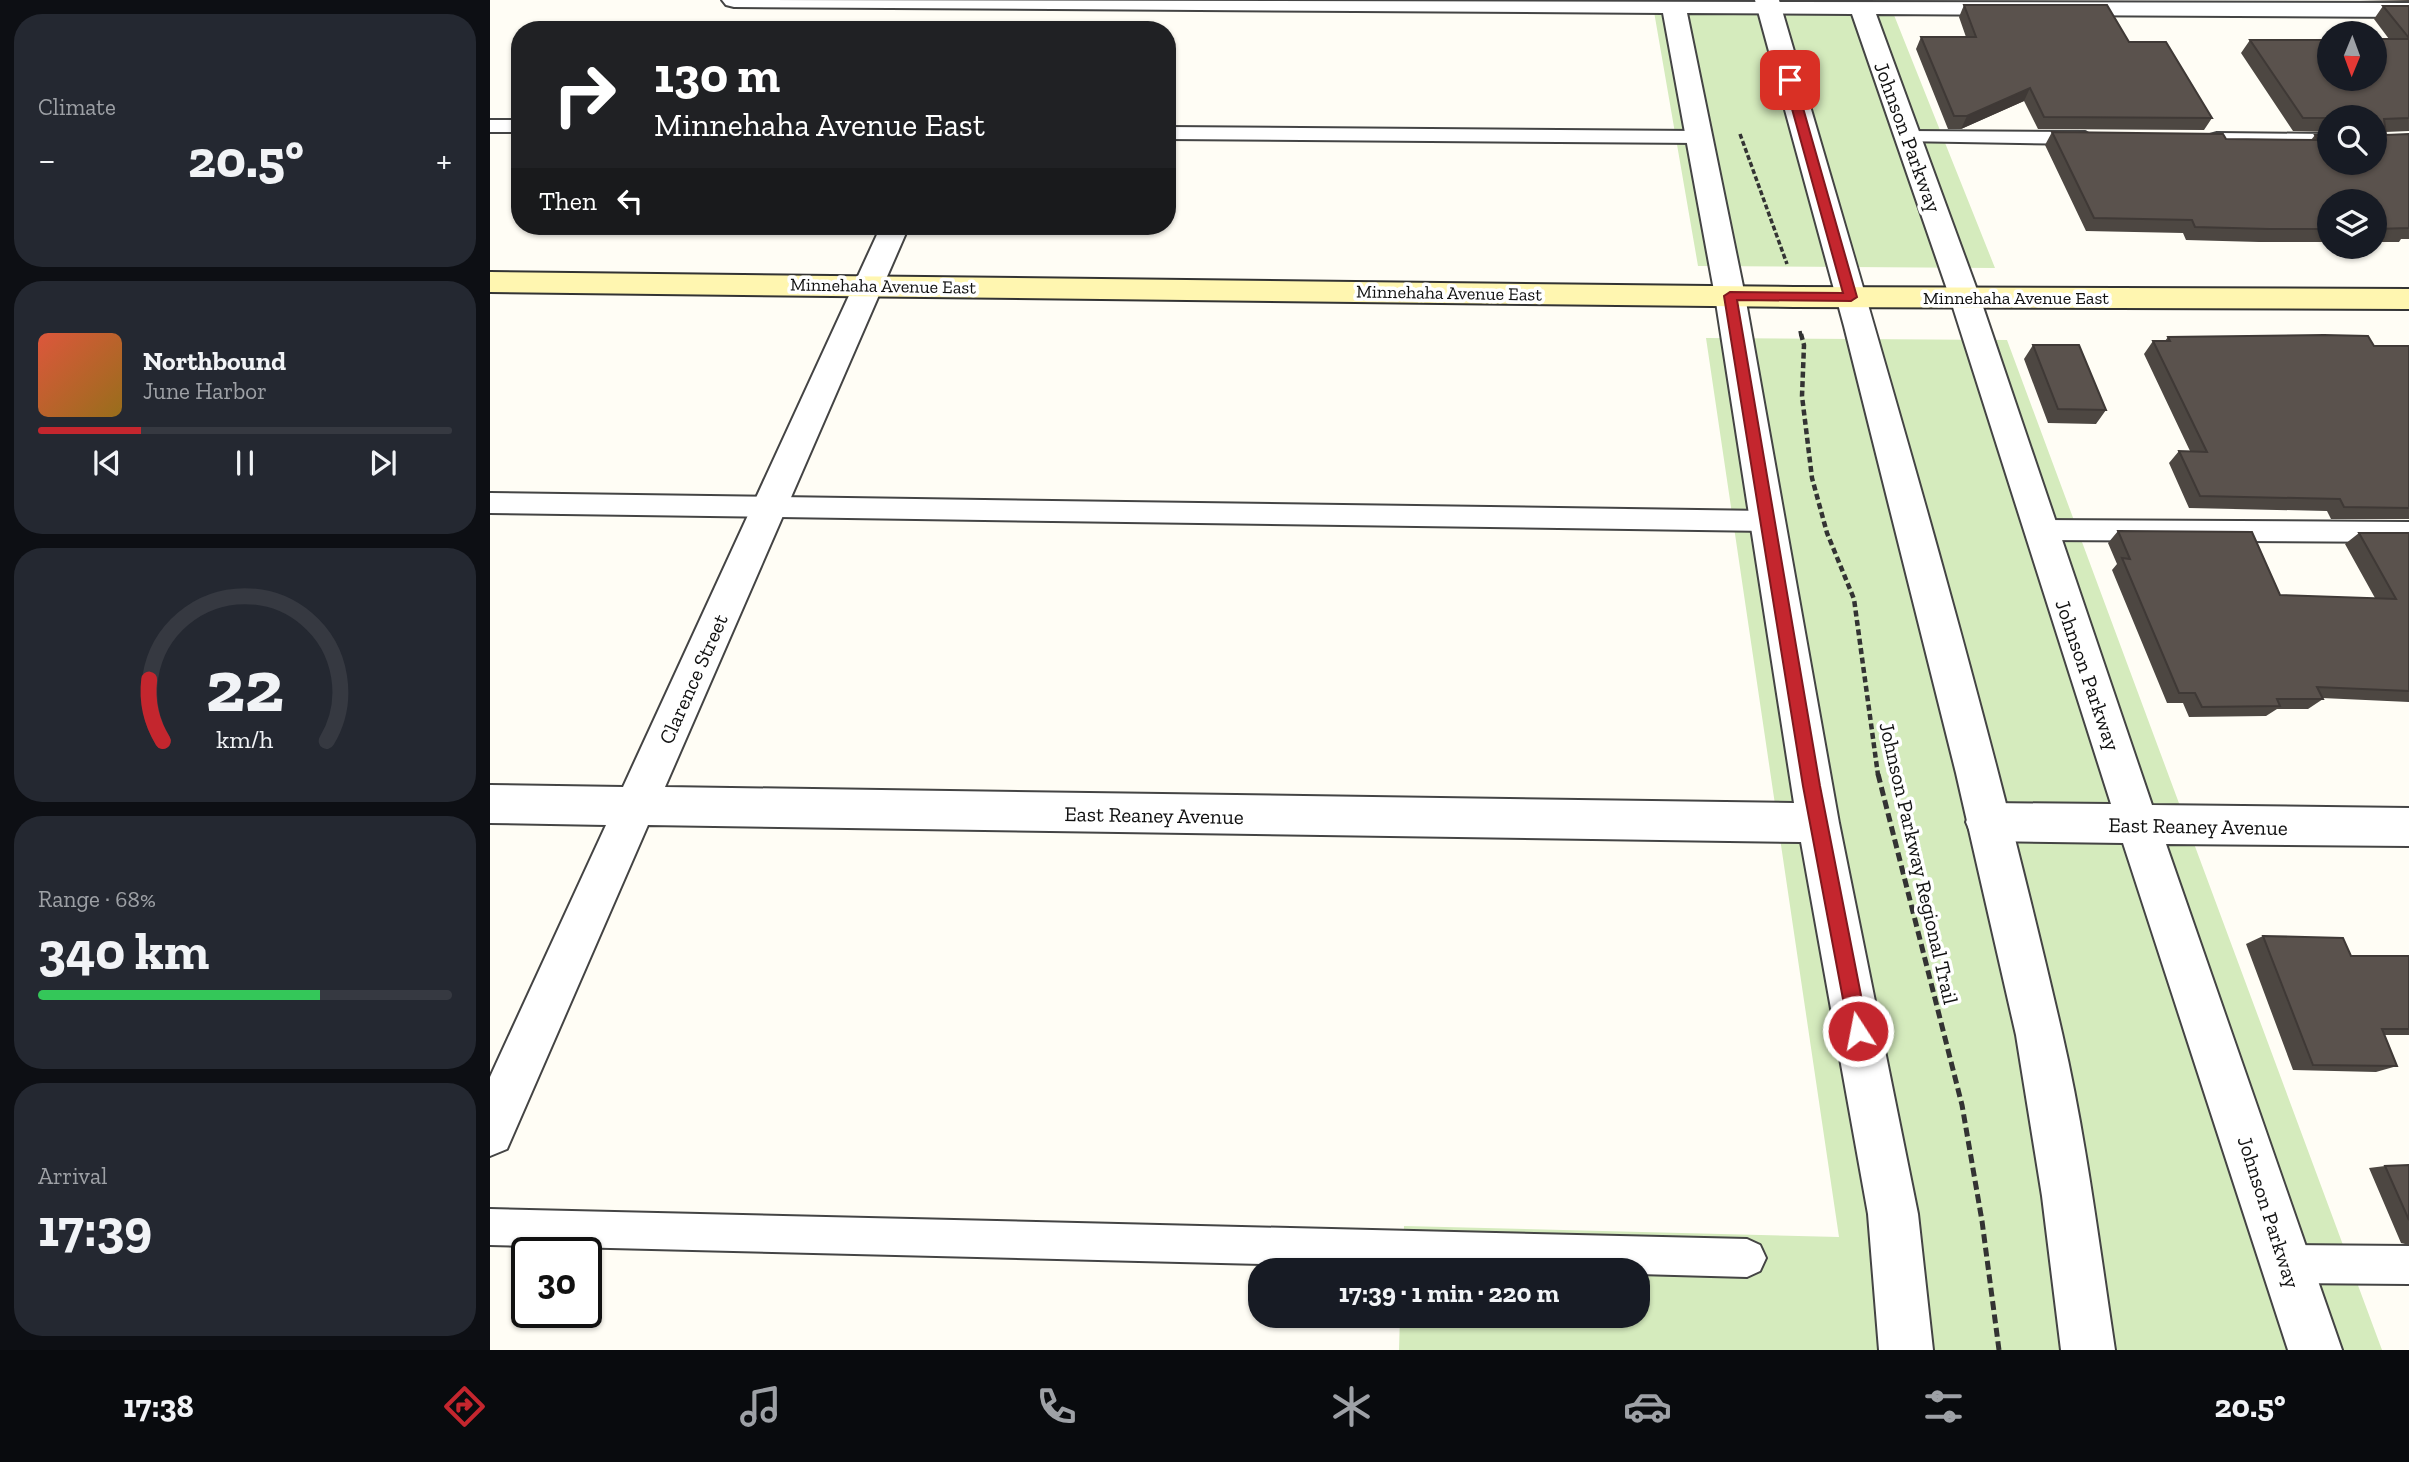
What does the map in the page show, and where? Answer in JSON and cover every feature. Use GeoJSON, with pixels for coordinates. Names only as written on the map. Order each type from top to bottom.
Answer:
{"type":"FeatureCollection","features":[{"type":"Feature","properties":{"kind":"main road","name":"Minnehaha Avenue East"},"geometry":{"type":"LineString","coordinates":[[490,282],[1730,296],[2409,299]]}},
{"type":"Feature","properties":{"kind":"street"},"geometry":{"type":"LineString","coordinates":[[734,0],[1860,3],[2409,10]]}},
{"type":"Feature","properties":{"kind":"street"},"geometry":{"type":"LineString","coordinates":[[985,21],[993,2]]}},
{"type":"Feature","properties":{"kind":"street"},"geometry":{"type":"LineString","coordinates":[[1673,3],[1730,296],[1818,823],[1894,1214],[1906,1350]]}},
{"type":"Feature","properties":{"kind":"street"},"geometry":{"type":"LineString","coordinates":[[1767,3],[1851,297],[2039,1034],[2067,1196],[2088,1350]]}},
{"type":"Feature","properties":{"kind":"street","name":"Johnson Parkway"},"geometry":{"type":"LineString","coordinates":[[1860,3],[1965,298],[2039,530],[2315,1350]]}},
{"type":"Feature","properties":{"kind":"street","name":"Clarence Street"},"geometry":{"type":"LineString","coordinates":[[490,1132],[891,235]]}},
{"type":"Feature","properties":{"kind":"street","name":"East Reaney Avenue"},"geometry":{"type":"LineString","coordinates":[[490,804],[1818,823]]}},
{"type":"Feature","properties":{"kind":"street","name":"East Reaney Avenue"},"geometry":{"type":"LineString","coordinates":[[1987,822],[2140,826],[2409,827]]}},
{"type":"Feature","properties":{"kind":"lane"},"geometry":{"type":"LineString","coordinates":[[490,126],[511,127]]}},
{"type":"Feature","properties":{"kind":"lane"},"geometry":{"type":"LineString","coordinates":[[1176,133],[1699,137]]}},
{"type":"Feature","properties":{"kind":"lane"},"geometry":{"type":"LineString","coordinates":[[1907,137],[2111,138]]}},
{"type":"Feature","properties":{"kind":"lane"},"geometry":{"type":"LineString","coordinates":[[2193,139],[2317,140]]}},
{"type":"Feature","properties":{"kind":"lane"},"geometry":{"type":"LineString","coordinates":[[490,503],[1768,521]]}},
{"type":"Feature","properties":{"kind":"lane"},"geometry":{"type":"LineString","coordinates":[[2039,530],[2409,532]]}},
{"type":"Feature","properties":{"kind":"lane"},"geometry":{"type":"LineString","coordinates":[[490,1227],[1747,1258]]}},
{"type":"Feature","properties":{"kind":"lane"},"geometry":{"type":"LineString","coordinates":[[2285,1264],[2409,1265]]}},
{"type":"Feature","properties":{"kind":"path"},"geometry":{"type":"LineString","coordinates":[[1738,130],[1785,251]]}},
{"type":"Feature","properties":{"kind":"path","name":"Johnson Parkway Regional Trail"},"geometry":{"type":"LineString","coordinates":[[1804,345],[1802,396],[1812,478],[1827,533],[1854,599],[1875,763],[1962,1105],[1982,1220],[1998,1350]]}},
{"type":"Feature","properties":{"kind":"green space"},"geometry":{"type":"Polygon","coordinates":[[[1652,0],[1888,0],[1995,268],[1698,266],[1652,0]]]}},
{"type":"Feature","properties":{"kind":"green space"},"geometry":{"type":"Polygon","coordinates":[[[1706,338],[2007,340],[2382,1350],[1399,1350],[1400,1328],[1650,1328],[1650,1258],[1403,1258],[1404,1226],[1839,1237],[1706,338]]]}},
{"type":"Feature","properties":{"kind":"building"},"geometry":{"type":"Polygon","coordinates":[[[1964,5],[2107,5],[2129,42],[2166,42],[2212,118],[2044,117],[2030,88],[1967,116],[1954,116],[1921,37],[1976,37],[1964,5]]]}},
{"type":"Feature","properties":{"kind":"building"},"geometry":{"type":"Polygon","coordinates":[[[2383,6],[2409,6],[2409,38],[2383,6]]]}},
{"type":"Feature","properties":{"kind":"building"},"geometry":{"type":"Polygon","coordinates":[[[2387,39],[2409,39],[2409,118],[2387,119],[2387,105],[2317,105],[2317,118],[2303,118],[2250,40],[2317,40],[2317,91],[2387,91],[2387,39]]]}},
{"type":"Feature","properties":{"kind":"building"},"geometry":{"type":"Polygon","coordinates":[[[2052,132],[2223,134],[2226,139],[2317,140],[2317,175],[2387,175],[2387,135],[2409,134],[2409,228],[2387,229],[2387,189],[2317,189],[2317,229],[2195,227],[2192,220],[2094,218],[2052,132]]]}},
{"type":"Feature","properties":{"kind":"building"},"geometry":{"type":"Polygon","coordinates":[[[2368,336],[2374,346],[2409,346],[2409,508],[2344,507],[2340,499],[2200,496],[2179,451],[2207,452],[2153,341],[2170,341],[2168,337],[2368,336]]]}},
{"type":"Feature","properties":{"kind":"building"},"geometry":{"type":"Polygon","coordinates":[[[2033,345],[2079,345],[2106,410],[2058,409],[2033,345]]]}},
{"type":"Feature","properties":{"kind":"building"},"geometry":{"type":"Polygon","coordinates":[[[2118,531],[2252,532],[2280,595],[2396,599],[2359,533],[2409,533],[2409,691],[2317,687],[2323,699],[2277,699],[2280,706],[2202,707],[2195,693],[2179,693],[2122,558],[2130,559],[2118,531]]]}},
{"type":"Feature","properties":{"kind":"building"},"geometry":{"type":"Polygon","coordinates":[[[2263,936],[2343,938],[2351,956],[2409,956],[2409,1029],[2382,1029],[2397,1066],[2313,1065],[2263,936]]]}},
{"type":"Feature","properties":{"kind":"building"},"geometry":{"type":"Polygon","coordinates":[[[2409,1165],[2409,1220],[2385,1166],[2409,1165]]]}},
{"type":"Feature","properties":{"kind":"route"},"geometry":{"type":"LineString","coordinates":[[1790,80],[1851,297],[1730,296],[1812,786],[1858,1031]]}}]}
